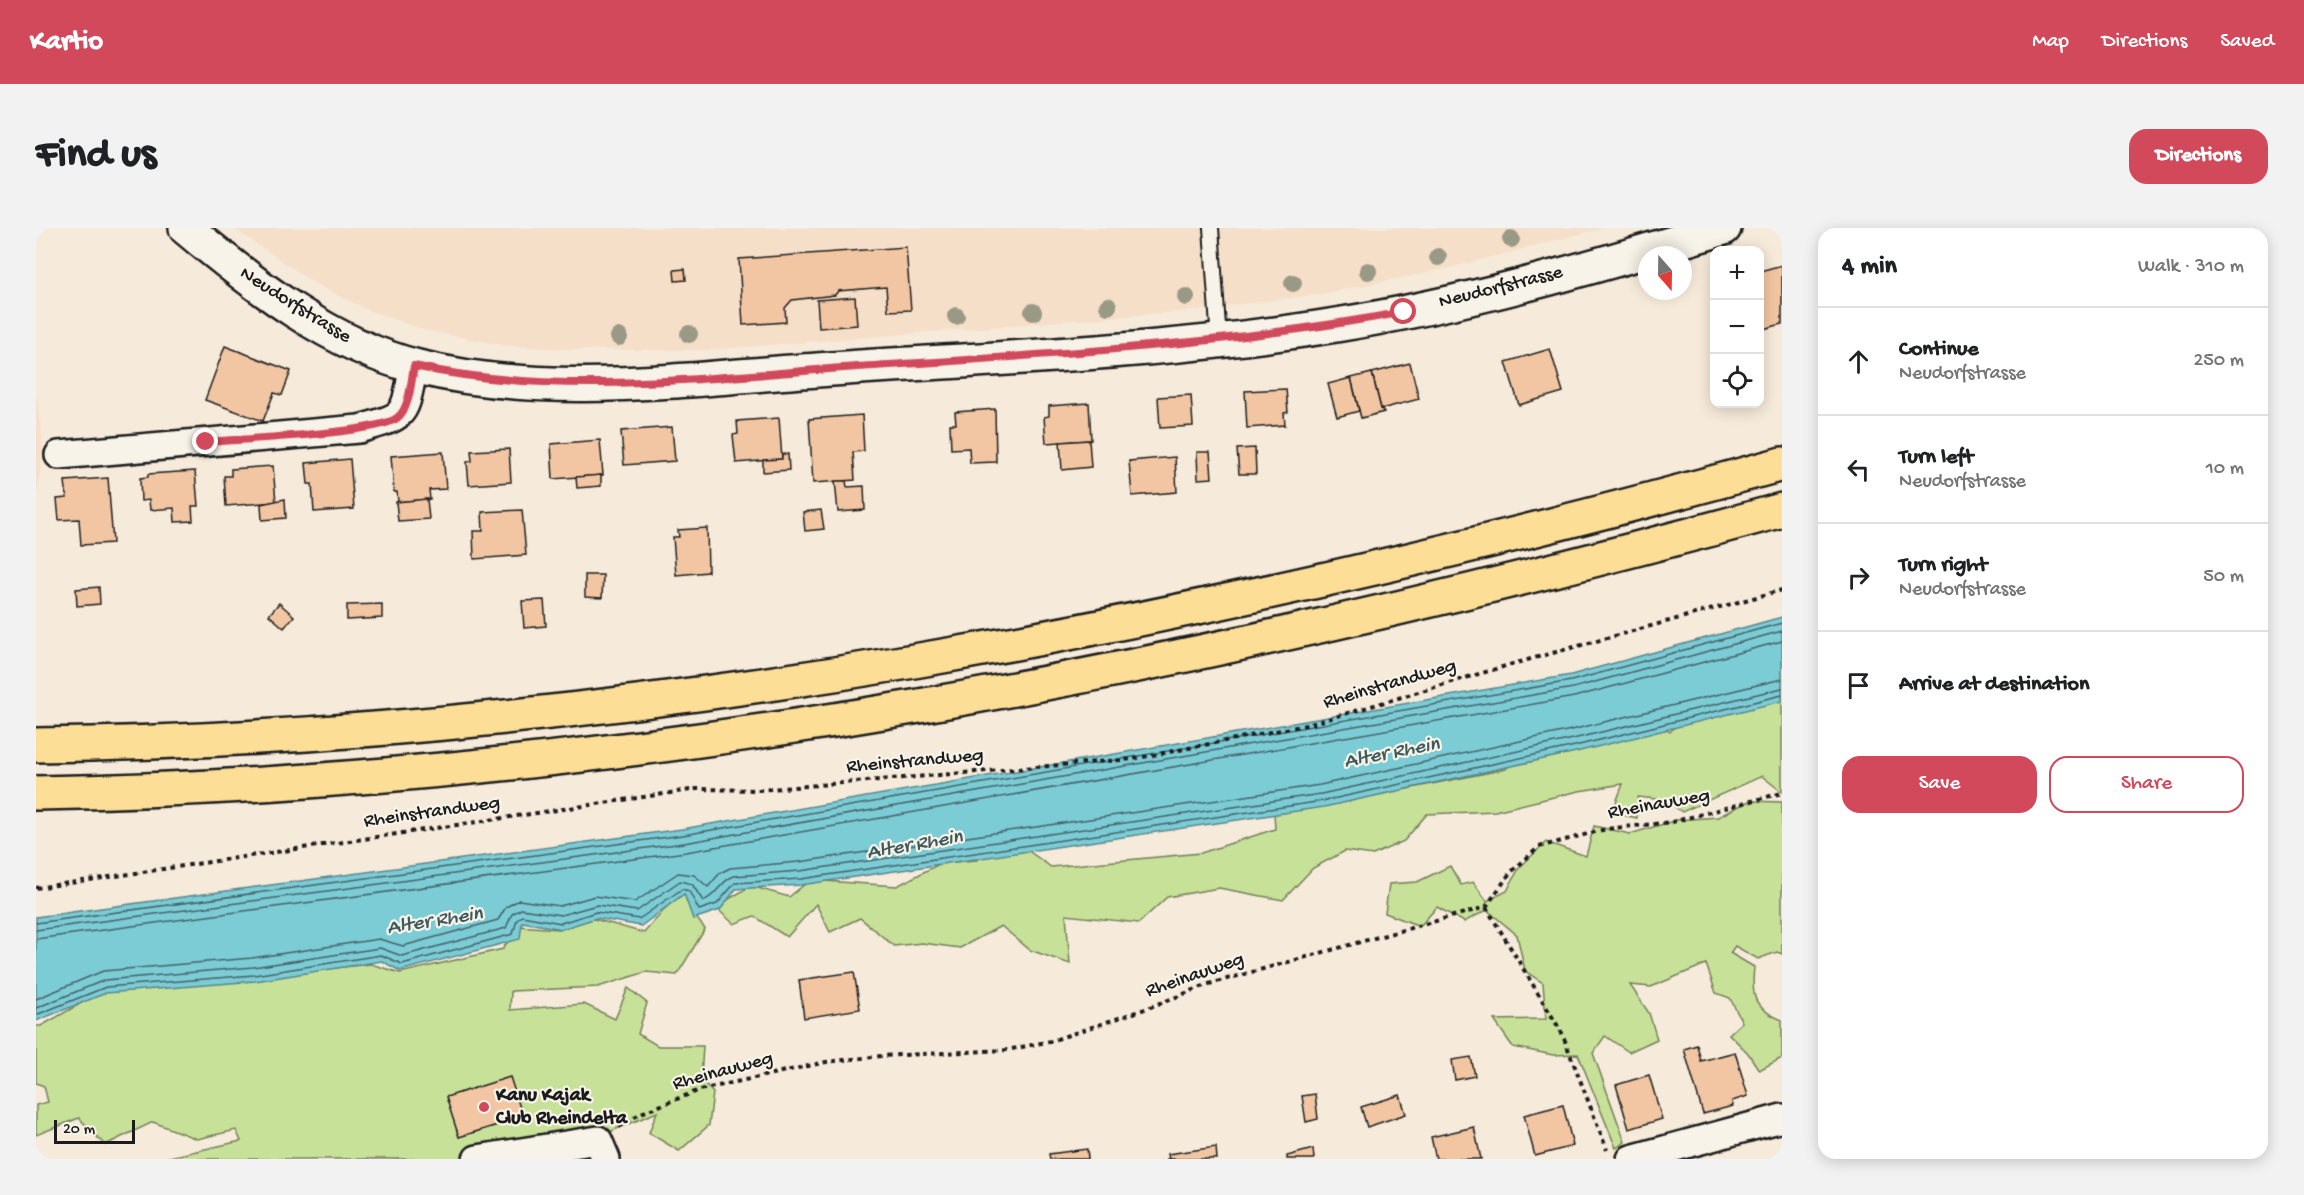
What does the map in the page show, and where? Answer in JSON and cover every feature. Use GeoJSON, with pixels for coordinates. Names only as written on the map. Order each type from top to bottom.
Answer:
{"type":"FeatureCollection","features":[{"type":"Feature","properties":{"kind":"highway"},"geometry":{"type":"LineString","coordinates":[[36,745],[314,733],[468,720],[646,700],[890,664],[1160,613],[1327,577],[1589,515],[1782,464]]}},
{"type":"Feature","properties":{"kind":"highway"},"geometry":{"type":"LineString","coordinates":[[36,793],[281,784],[489,766],[655,746],[858,716],[1087,674],[1317,626],[1621,553],[1782,510]]}},
{"type":"Feature","properties":{"kind":"main road","name":"Neudorfstrasse"},"geometry":{"type":"LineString","coordinates":[[186,228],[224,260],[278,299],[338,336],[414,366],[464,377],[508,382],[606,383],[1015,357],[1219,341],[1336,325],[1404,312],[1558,274],[1724,228]]}},
{"type":"Feature","properties":{"kind":"street"},"geometry":{"type":"LineString","coordinates":[[59,455],[358,429],[396,419],[405,409],[414,366]]}},
{"type":"Feature","properties":{"kind":"street"},"geometry":{"type":"LineString","coordinates":[[1631,1159],[1693,1151],[1782,1118]]}},
{"type":"Feature","properties":{"kind":"street"},"geometry":{"type":"LineString","coordinates":[[477,1159],[602,1150]]}},
{"type":"Feature","properties":{"kind":"lane"},"geometry":{"type":"LineString","coordinates":[[1211,228],[1219,341]]}},
{"type":"Feature","properties":{"kind":"path","name":"Rheinstrandweg"},"geometry":{"type":"LineString","coordinates":[[36,888],[697,789],[759,790],[1132,759],[1311,723],[1509,665],[1782,590]]}},
{"type":"Feature","properties":{"kind":"path","name":"Rheinauweg"},"geometry":{"type":"LineString","coordinates":[[602,1150],[641,1113],[700,1090],[826,1062],[881,1056],[1006,1050],[1051,1041],[1148,1008],[1209,984],[1486,907],[1510,873],[1539,847],[1606,829],[1672,822],[1782,794]]}},
{"type":"Feature","properties":{"kind":"path"},"geometry":{"type":"LineString","coordinates":[[1486,907],[1562,1033],[1611,1159]]}},
{"type":"Feature","properties":{"kind":"shaded area"},"geometry":{"type":"Polygon","coordinates":[[[233,228],[1603,228],[1441,270],[1322,294],[1188,311],[709,350],[588,350],[507,346],[424,330],[368,310],[317,285],[233,228]]]}},
{"type":"Feature","properties":{"kind":"shaded area"},"geometry":{"type":"Polygon","coordinates":[[[36,394],[43,445],[36,503],[36,394]]]}},
{"type":"Feature","properties":{"kind":"green space"},"geometry":{"type":"Polygon","coordinates":[[[1782,657],[1782,792],[1762,776],[1682,812],[1665,800],[1638,797],[1637,818],[1612,813],[1623,784],[1579,791],[1495,811],[1427,814],[1404,841],[1373,855],[1345,851],[1313,868],[1283,900],[1219,888],[1167,897],[1139,923],[1066,915],[1070,964],[1030,950],[1001,926],[960,948],[922,943],[894,946],[860,918],[830,932],[816,904],[787,937],[754,916],[734,924],[715,907],[751,886],[789,897],[810,880],[897,886],[941,863],[977,860],[1013,840],[1051,867],[1201,853],[1275,829],[1273,797],[1364,786],[1407,789],[1506,769],[1527,743],[1635,705],[1670,732],[1693,706],[1782,657]]]}},
{"type":"Feature","properties":{"kind":"green space"},"geometry":{"type":"Polygon","coordinates":[[[1749,801],[1782,802],[1782,954],[1777,952],[1758,959],[1735,946],[1730,953],[1754,967],[1753,986],[1756,1000],[1765,1011],[1782,1020],[1782,1058],[1759,1070],[1748,1053],[1729,1034],[1742,1022],[1730,998],[1716,993],[1706,964],[1651,987],[1630,985],[1649,1013],[1657,1039],[1629,1052],[1605,1036],[1593,1053],[1625,1142],[1616,1148],[1578,1054],[1553,1055],[1513,1047],[1494,1020],[1546,1019],[1543,983],[1525,971],[1517,935],[1487,910],[1464,922],[1437,907],[1420,926],[1385,913],[1389,884],[1417,882],[1450,866],[1461,885],[1473,882],[1487,901],[1507,891],[1519,868],[1546,842],[1586,856],[1594,826],[1630,834],[1677,820],[1718,817],[1749,801]]]}},
{"type":"Feature","properties":{"kind":"green space"},"geometry":{"type":"Polygon","coordinates":[[[684,887],[695,916],[705,929],[677,975],[646,972],[598,987],[511,991],[510,1010],[584,1004],[615,1019],[628,988],[647,1003],[638,1034],[658,1046],[703,1046],[701,1079],[713,1093],[709,1125],[679,1151],[649,1133],[657,1112],[600,1136],[556,1150],[588,1159],[161,1159],[241,1141],[236,1130],[197,1139],[153,1122],[105,1145],[79,1118],[36,1135],[36,1105],[48,1102],[44,1086],[36,1083],[36,1026],[41,1026],[99,993],[371,964],[400,973],[503,949],[517,926],[559,929],[591,918],[644,933],[684,887]]]}},
{"type":"Feature","properties":{"kind":"water","name":"Alter Rhein"},"geometry":{"type":"Polygon","coordinates":[[[1782,617],[1782,701],[1576,752],[1324,807],[801,885],[736,889],[720,910],[693,919],[684,894],[641,926],[596,918],[562,929],[522,922],[520,939],[400,971],[382,961],[255,981],[106,993],[36,1021],[36,917],[682,829],[1571,675],[1782,617]]]}},
{"type":"Feature","properties":{"kind":"building"},"geometry":{"type":"Polygon","coordinates":[[[906,247],[911,310],[888,311],[886,287],[838,291],[835,295],[792,300],[785,308],[786,322],[743,325],[739,259],[906,247]]]}},
{"type":"Feature","properties":{"kind":"building"},"geometry":{"type":"Polygon","coordinates":[[[1782,265],[1782,324],[1764,329],[1764,300],[1764,270],[1782,265]]]}},
{"type":"Feature","properties":{"kind":"building"},"geometry":{"type":"Polygon","coordinates":[[[685,269],[686,280],[675,281],[674,270],[685,269]]]}},
{"type":"Feature","properties":{"kind":"building"},"geometry":{"type":"Polygon","coordinates":[[[855,297],[857,325],[819,328],[817,300],[855,297]]]}},
{"type":"Feature","properties":{"kind":"building"},"geometry":{"type":"Polygon","coordinates":[[[225,346],[291,371],[282,395],[274,393],[263,421],[205,400],[225,346]]]}},
{"type":"Feature","properties":{"kind":"building"},"geometry":{"type":"Polygon","coordinates":[[[1550,349],[1563,392],[1519,405],[1506,362],[1550,349]]]}},
{"type":"Feature","properties":{"kind":"building"},"geometry":{"type":"Polygon","coordinates":[[[1410,363],[1419,399],[1381,409],[1372,373],[1410,363]]]}},
{"type":"Feature","properties":{"kind":"building"},"geometry":{"type":"Polygon","coordinates":[[[1372,373],[1381,409],[1384,412],[1361,418],[1351,378],[1372,373]]]}},
{"type":"Feature","properties":{"kind":"building"},"geometry":{"type":"Polygon","coordinates":[[[1351,378],[1359,411],[1337,417],[1328,384],[1351,378]]]}},
{"type":"Feature","properties":{"kind":"building"},"geometry":{"type":"Polygon","coordinates":[[[1286,389],[1288,412],[1284,413],[1285,425],[1247,428],[1245,391],[1286,389]]]}},
{"type":"Feature","properties":{"kind":"building"},"geometry":{"type":"Polygon","coordinates":[[[1191,395],[1193,426],[1160,428],[1158,397],[1191,395]]]}},
{"type":"Feature","properties":{"kind":"building"},"geometry":{"type":"Polygon","coordinates":[[[1089,403],[1091,440],[1046,443],[1044,417],[1049,416],[1049,406],[1089,403]]]}},
{"type":"Feature","properties":{"kind":"building"},"geometry":{"type":"Polygon","coordinates":[[[995,409],[996,462],[970,463],[969,448],[951,449],[950,424],[956,424],[955,412],[995,409]]]}},
{"type":"Feature","properties":{"kind":"building"},"geometry":{"type":"Polygon","coordinates":[[[862,415],[864,451],[853,452],[855,480],[813,483],[809,419],[862,415]]]}},
{"type":"Feature","properties":{"kind":"building"},"geometry":{"type":"Polygon","coordinates":[[[779,418],[782,459],[736,463],[733,435],[738,434],[737,421],[779,418]]]}},
{"type":"Feature","properties":{"kind":"building"},"geometry":{"type":"Polygon","coordinates":[[[672,427],[675,461],[624,465],[621,431],[672,427]]]}},
{"type":"Feature","properties":{"kind":"building"},"geometry":{"type":"Polygon","coordinates":[[[600,440],[603,475],[553,479],[551,444],[600,440]]]}},
{"type":"Feature","properties":{"kind":"building"},"geometry":{"type":"Polygon","coordinates":[[[1089,440],[1091,467],[1062,470],[1060,442],[1089,440]]]}},
{"type":"Feature","properties":{"kind":"building"},"geometry":{"type":"Polygon","coordinates":[[[1255,448],[1256,474],[1239,474],[1237,449],[1255,448]]]}},
{"type":"Feature","properties":{"kind":"building"},"geometry":{"type":"Polygon","coordinates":[[[509,449],[511,482],[469,485],[467,462],[472,461],[471,451],[509,449]]]}},
{"type":"Feature","properties":{"kind":"building"},"geometry":{"type":"Polygon","coordinates":[[[443,452],[446,489],[429,490],[430,499],[398,502],[397,492],[394,492],[391,456],[443,452]]]}},
{"type":"Feature","properties":{"kind":"building"},"geometry":{"type":"Polygon","coordinates":[[[1197,452],[1210,452],[1212,478],[1198,479],[1197,452]]]}},
{"type":"Feature","properties":{"kind":"building"},"geometry":{"type":"Polygon","coordinates":[[[782,454],[788,454],[789,470],[763,472],[763,460],[782,459],[782,454]]]}},
{"type":"Feature","properties":{"kind":"building"},"geometry":{"type":"Polygon","coordinates":[[[1175,457],[1177,492],[1132,496],[1129,461],[1175,457]]]}},
{"type":"Feature","properties":{"kind":"building"},"geometry":{"type":"Polygon","coordinates":[[[350,459],[354,509],[314,512],[312,484],[308,484],[306,463],[350,459]]]}},
{"type":"Feature","properties":{"kind":"building"},"geometry":{"type":"Polygon","coordinates":[[[273,466],[276,502],[226,506],[224,476],[231,476],[231,469],[273,466]]]}},
{"type":"Feature","properties":{"kind":"building"},"geometry":{"type":"Polygon","coordinates":[[[195,471],[198,506],[192,506],[193,521],[175,522],[174,508],[150,510],[149,500],[141,501],[140,478],[148,477],[148,474],[195,471]]]}},
{"type":"Feature","properties":{"kind":"building"},"geometry":{"type":"Polygon","coordinates":[[[601,475],[601,486],[577,488],[576,477],[601,475]]]}},
{"type":"Feature","properties":{"kind":"building"},"geometry":{"type":"Polygon","coordinates":[[[108,478],[113,543],[81,545],[79,519],[59,520],[57,499],[67,498],[65,481],[108,478]]]}},
{"type":"Feature","properties":{"kind":"building"},"geometry":{"type":"Polygon","coordinates":[[[835,481],[846,481],[847,487],[864,486],[865,510],[838,512],[835,481]]]}},
{"type":"Feature","properties":{"kind":"building"},"geometry":{"type":"Polygon","coordinates":[[[285,499],[286,518],[262,520],[261,504],[285,499]]]}},
{"type":"Feature","properties":{"kind":"building"},"geometry":{"type":"Polygon","coordinates":[[[427,499],[429,519],[398,521],[396,502],[427,499]]]}},
{"type":"Feature","properties":{"kind":"building"},"geometry":{"type":"Polygon","coordinates":[[[522,510],[526,555],[474,559],[473,531],[483,531],[482,512],[522,510]]]}},
{"type":"Feature","properties":{"kind":"building"},"geometry":{"type":"Polygon","coordinates":[[[821,510],[824,529],[805,531],[803,512],[821,510]]]}},
{"type":"Feature","properties":{"kind":"building"},"geometry":{"type":"Polygon","coordinates":[[[707,528],[708,572],[676,575],[673,537],[679,537],[678,530],[707,528]]]}},
{"type":"Feature","properties":{"kind":"building"},"geometry":{"type":"Polygon","coordinates":[[[585,575],[603,575],[602,598],[585,597],[585,575]]]}},
{"type":"Feature","properties":{"kind":"building"},"geometry":{"type":"Polygon","coordinates":[[[99,587],[100,604],[77,606],[76,589],[99,587]]]}},
{"type":"Feature","properties":{"kind":"building"},"geometry":{"type":"Polygon","coordinates":[[[544,600],[546,626],[524,628],[522,601],[544,600]]]}},
{"type":"Feature","properties":{"kind":"building"},"geometry":{"type":"Polygon","coordinates":[[[279,603],[294,616],[284,628],[269,615],[279,603]]]}},
{"type":"Feature","properties":{"kind":"building"},"geometry":{"type":"Polygon","coordinates":[[[382,604],[382,618],[347,620],[347,605],[382,604]]]}},
{"type":"Feature","properties":{"kind":"building"},"geometry":{"type":"Polygon","coordinates":[[[854,972],[860,1009],[804,1018],[799,980],[854,972]]]}},
{"type":"Feature","properties":{"kind":"building"},"geometry":{"type":"Polygon","coordinates":[[[1697,1045],[1701,1061],[1735,1052],[1748,1096],[1732,1101],[1733,1106],[1703,1114],[1684,1049],[1697,1045]]]}},
{"type":"Feature","properties":{"kind":"building"},"geometry":{"type":"Polygon","coordinates":[[[1471,1057],[1475,1076],[1455,1080],[1452,1060],[1471,1057]]]}},
{"type":"Feature","properties":{"kind":"building"},"geometry":{"type":"Polygon","coordinates":[[[1649,1075],[1662,1119],[1629,1129],[1616,1085],[1649,1075]]]}},
{"type":"Feature","properties":{"kind":"building","name":"Kanu Kajak Club Rheindelta"},"geometry":{"type":"Polygon","coordinates":[[[510,1077],[523,1117],[459,1137],[446,1097],[510,1077]]]}},
{"type":"Feature","properties":{"kind":"building"},"geometry":{"type":"Polygon","coordinates":[[[1315,1094],[1318,1119],[1306,1122],[1302,1096],[1315,1094]]]}},
{"type":"Feature","properties":{"kind":"building"},"geometry":{"type":"Polygon","coordinates":[[[1400,1095],[1406,1114],[1367,1127],[1361,1107],[1400,1095]]]}},
{"type":"Feature","properties":{"kind":"building"},"geometry":{"type":"Polygon","coordinates":[[[1563,1105],[1573,1146],[1535,1156],[1524,1115],[1563,1105]]]}},
{"type":"Feature","properties":{"kind":"building"},"geometry":{"type":"Polygon","coordinates":[[[1474,1127],[1481,1159],[1436,1159],[1431,1137],[1474,1127]]]}},
{"type":"Feature","properties":{"kind":"building"},"geometry":{"type":"Polygon","coordinates":[[[1216,1147],[1217,1159],[1169,1159],[1168,1154],[1216,1147]]]}},
{"type":"Feature","properties":{"kind":"building"},"geometry":{"type":"Polygon","coordinates":[[[1087,1149],[1088,1159],[1050,1159],[1049,1154],[1087,1149]]]}},
{"type":"Feature","properties":{"kind":"building"},"geometry":{"type":"Polygon","coordinates":[[[1313,1149],[1314,1159],[1287,1159],[1287,1156],[1313,1149]]]}},
{"type":"Feature","properties":{"kind":"place","name":"Kanu Kajak Club Rheindelta"},"geometry":{"type":"Point","coordinates":[484,1107]}},
{"type":"Feature","properties":{"kind":"route"},"geometry":{"type":"LineString","coordinates":[[206,442],[358,429],[396,419],[405,409],[414,366],[464,377],[508,382],[606,383],[1015,357],[1219,341],[1336,325],[1404,312]]}}]}
